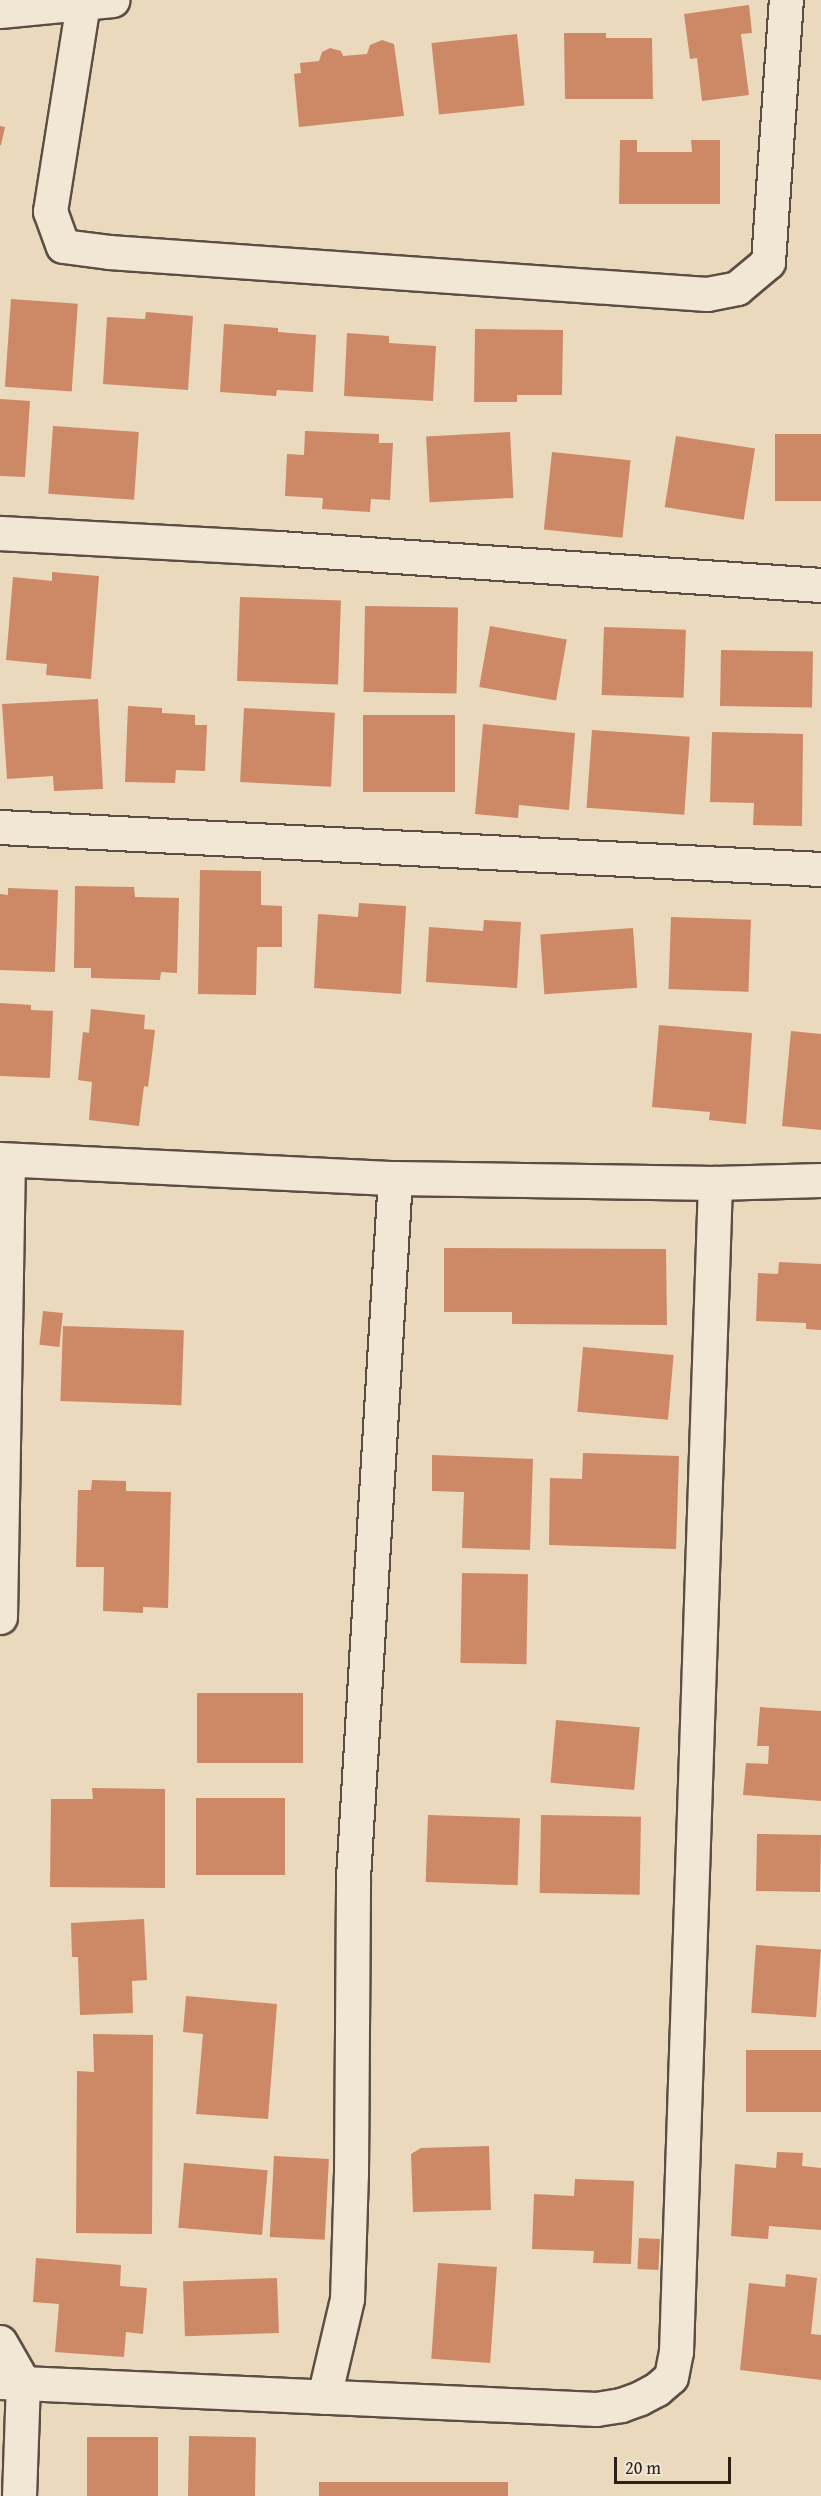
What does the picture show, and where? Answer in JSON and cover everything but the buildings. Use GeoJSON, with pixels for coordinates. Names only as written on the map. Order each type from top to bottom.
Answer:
{"type":"FeatureCollection","features":[{"type":"Feature","properties":{"kind":"street"},"geometry":{"type":"LineString","coordinates":[[0,11],[97,1],[50,211],[63,246],[121,253],[707,294],[737,288],[768,262],[786,0]]}},
{"type":"Feature","properties":{"kind":"street"},"geometry":{"type":"LineString","coordinates":[[0,533],[278,548],[821,585]]}},
{"type":"Feature","properties":{"kind":"street"},"geometry":{"type":"LineString","coordinates":[[0,827],[821,869]]}},
{"type":"Feature","properties":{"kind":"street"},"geometry":{"type":"LineString","coordinates":[[0,1617],[4,1159],[395,1178],[715,1183],[821,1180]]}},
{"type":"Feature","properties":{"kind":"street"},"geometry":{"type":"LineString","coordinates":[[324,2397],[347,2299],[351,2174],[353,1878],[395,1178]]}},
{"type":"Feature","properties":{"kind":"street"},"geometry":{"type":"LineString","coordinates":[[12,2382],[596,2409],[621,2405],[640,2398],[657,2389],[671,2377],[676,2352],[715,1183]]}},
{"type":"Feature","properties":{"kind":"street"},"geometry":{"type":"LineString","coordinates":[[0,2342],[12,2382],[19,2496]]}}]}
